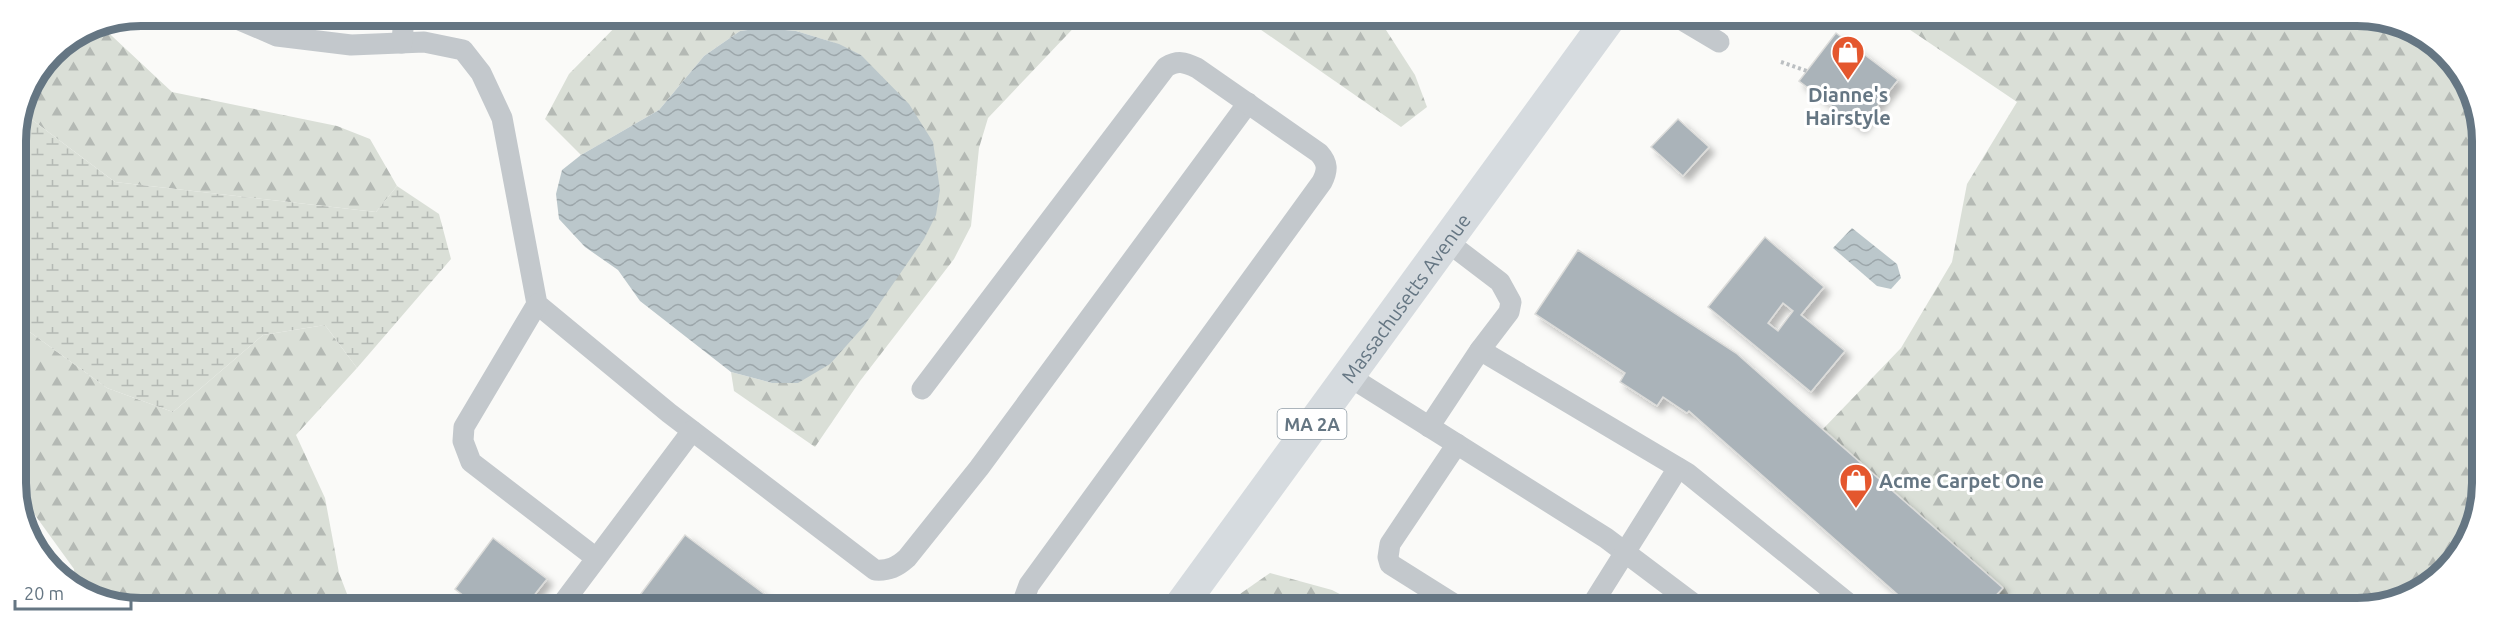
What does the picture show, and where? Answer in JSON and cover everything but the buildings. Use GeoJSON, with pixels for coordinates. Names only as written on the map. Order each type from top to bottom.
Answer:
{"type":"FeatureCollection","features":[{"type":"Feature","properties":{"kind":"main road","name":"Massachusetts Avenue"},"geometry":{"type":"LineString","coordinates":[[1186,598],[1445,240],[1603,26]]}},
{"type":"Feature","properties":{"kind":"lane"},"geometry":{"type":"LineString","coordinates":[[254,26],[277,36],[351,45],[424,42],[463,51],[481,73],[502,118],[537,304],[693,431],[875,570],[886,571],[897,567],[907,558],[979,468],[1248,103]]}},
{"type":"Feature","properties":{"kind":"lane"},"geometry":{"type":"LineString","coordinates":[[402,43],[403,26]]}},
{"type":"Feature","properties":{"kind":"lane"},"geometry":{"type":"LineString","coordinates":[[1692,26],[1719,42]]}},
{"type":"Feature","properties":{"kind":"lane"},"geometry":{"type":"LineString","coordinates":[[922,388],[1166,67],[1175,61],[1197,68],[1319,153],[1325,160],[1327,172],[1315,192],[1029,585],[1024,598]]}},
{"type":"Feature","properties":{"kind":"lane"},"geometry":{"type":"LineString","coordinates":[[1429,427],[1480,350],[1509,312],[1511,302],[1500,282],[1445,240]]}},
{"type":"Feature","properties":{"kind":"lane"},"geometry":{"type":"LineString","coordinates":[[537,304],[464,428],[463,441],[471,462],[596,558]]}},
{"type":"Feature","properties":{"kind":"lane"},"geometry":{"type":"LineString","coordinates":[[1480,350],[1678,468],[1841,598]]}},
{"type":"Feature","properties":{"kind":"lane"},"geometry":{"type":"LineString","coordinates":[[1347,375],[1625,552],[1685,598]]}},
{"type":"Feature","properties":{"kind":"lane"},"geometry":{"type":"LineString","coordinates":[[567,598],[693,431]]}},
{"type":"Feature","properties":{"kind":"lane"},"geometry":{"type":"LineString","coordinates":[[1444,598],[1390,564],[1388,557],[1390,544],[1457,444]]}},
{"type":"Feature","properties":{"kind":"lane"},"geometry":{"type":"LineString","coordinates":[[1596,598],[1678,468]]}},
{"type":"Feature","properties":{"kind":"path"},"geometry":{"type":"LineString","coordinates":[[1781,62],[1807,71]]}},
{"type":"Feature","properties":{"kind":"green space"},"geometry":{"type":"Polygon","coordinates":[[[616,26],[1075,26],[988,118],[979,148],[971,226],[954,259],[860,381],[815,447],[734,391],[731,372],[772,383],[861,55],[832,42],[796,31],[763,28],[740,31],[704,56],[659,110],[581,155],[545,119],[569,74],[616,26]]]}},
{"type":"Feature","properties":{"kind":"green space"},"geometry":{"type":"Polygon","coordinates":[[[1255,26],[1383,26],[1415,75],[1427,107],[1401,127],[1255,26]]]}},
{"type":"Feature","properties":{"kind":"green space"},"geometry":{"type":"Polygon","coordinates":[[[1904,26],[2365,26],[2409,37],[2433,54],[2449,70],[2461,89],[2472,125],[2472,499],[2464,528],[2457,541],[2449,554],[2428,575],[2402,590],[2365,598],[1994,598],[2003,588],[1823,429],[1901,348],[1952,262],[1967,184],[2017,102],[1904,26]]]}},
{"type":"Feature","properties":{"kind":"green space"},"geometry":{"type":"Polygon","coordinates":[[[106,31],[172,92],[337,126],[370,139],[397,186],[376,212],[115,182],[28,117],[37,89],[49,70],[76,45],[106,31]]]}},
{"type":"Feature","properties":{"kind":"green space"},"geometry":{"type":"Polygon","coordinates":[[[28,117],[115,182],[376,212],[397,186],[439,214],[451,259],[357,368],[325,325],[263,335],[173,412],[107,388],[26,329],[28,117]]]}},
{"type":"Feature","properties":{"kind":"green space"},"geometry":{"type":"Polygon","coordinates":[[[325,325],[357,368],[296,435],[325,498],[339,573],[349,598],[133,598],[89,587],[75,578],[74,569],[28,505],[26,329],[107,388],[173,412],[263,335],[325,325]]]}},
{"type":"Feature","properties":{"kind":"green space"},"geometry":{"type":"Polygon","coordinates":[[[1270,573],[1332,590],[1348,598],[1239,598],[1237,596],[1270,573]]]}},
{"type":"Feature","properties":{"kind":"water"},"geometry":{"type":"Polygon","coordinates":[[[763,28],[796,31],[839,44],[861,55],[909,104],[933,142],[940,190],[936,215],[924,239],[864,326],[830,364],[798,383],[772,383],[731,372],[640,301],[618,270],[585,247],[559,219],[556,194],[562,170],[581,155],[659,110],[704,56],[740,31],[763,28]]]}},
{"type":"Feature","properties":{"kind":"water"},"geometry":{"type":"Polygon","coordinates":[[[1852,228],[1897,264],[1901,278],[1891,289],[1877,286],[1833,248],[1852,228]]]}},
{"type":"Feature","properties":{"kind":"place","name":"Dianne's Hairstyle"},"geometry":{"type":"Point","coordinates":[1848,81]}},
{"type":"Feature","properties":{"kind":"place","name":"Acme Carpet One"},"geometry":{"type":"Point","coordinates":[1856,509]}}]}
